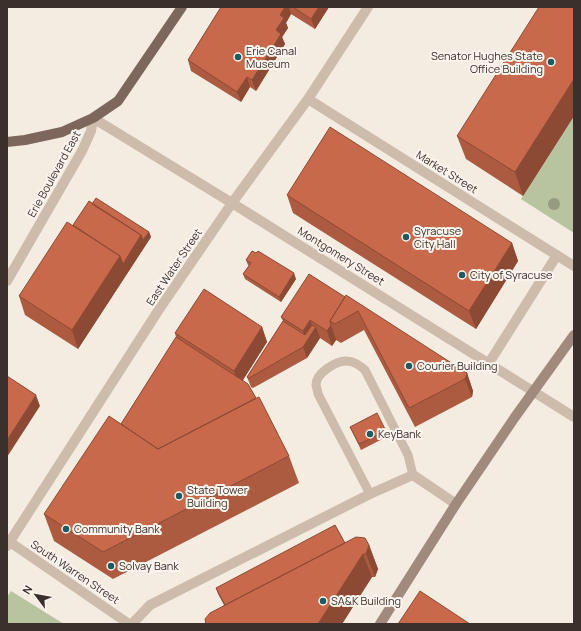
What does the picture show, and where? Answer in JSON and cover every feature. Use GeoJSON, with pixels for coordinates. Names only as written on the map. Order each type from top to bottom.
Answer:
{"type":"FeatureCollection","features":[{"type":"Feature","properties":{"kind":"main road"},"geometry":{"type":"LineString","coordinates":[[7,142],[62,132],[93,118],[118,101],[182,7]]}},
{"type":"Feature","properties":{"kind":"street","name":"East Water Street"},"geometry":{"type":"LineString","coordinates":[[8,543],[158,311],[232,203],[308,99],[368,7]]}},
{"type":"Feature","properties":{"kind":"street","name":"Market Street"},"geometry":{"type":"LineString","coordinates":[[308,99],[574,266]]}},
{"type":"Feature","properties":{"kind":"street","name":"Montgomery Street"},"geometry":{"type":"LineString","coordinates":[[93,118],[574,417]]}},
{"type":"Feature","properties":{"kind":"street","name":"Erie Boulevard East"},"geometry":{"type":"LineString","coordinates":[[7,281],[82,151],[91,131],[93,118]]}},
{"type":"Feature","properties":{"kind":"street"},"geometry":{"type":"LineString","coordinates":[[489,363],[557,255]]}},
{"type":"Feature","properties":{"kind":"street"},"geometry":{"type":"LineString","coordinates":[[380,624],[456,504],[533,392],[574,336]]}},
{"type":"Feature","properties":{"kind":"street"},"geometry":{"type":"LineString","coordinates":[[131,624],[150,605],[370,494],[413,475],[456,504]]}},
{"type":"Feature","properties":{"kind":"street","name":"South Warren Street"},"geometry":{"type":"LineString","coordinates":[[8,543],[131,624]]}},
{"type":"Feature","properties":{"kind":"lane"},"geometry":{"type":"LineString","coordinates":[[370,494],[318,394],[316,384],[318,377],[326,369],[339,363],[345,361],[357,364],[365,370],[408,455],[413,475]]}},
{"type":"Feature","properties":{"kind":"green space"},"geometry":{"type":"Polygon","coordinates":[[[574,116],[574,233],[521,199],[574,116]]]}},
{"type":"Feature","properties":{"kind":"green space"},"geometry":{"type":"Polygon","coordinates":[[[11,591],[64,624],[7,624],[7,597],[11,591]]]}},
{"type":"Feature","properties":{"kind":"building","name":"Erie Canal Museum"},"geometry":{"type":"Polygon","coordinates":[[[221,7],[285,7],[280,15],[284,18],[276,30],[281,34],[252,80],[247,77],[237,92],[188,60],[221,7]]]}},
{"type":"Feature","properties":{"kind":"building"},"geometry":{"type":"Polygon","coordinates":[[[293,7],[319,7],[311,19],[293,7]]]}},
{"type":"Feature","properties":{"kind":"building","name":"Senator Hughes State Office Building"},"geometry":{"type":"Polygon","coordinates":[[[539,7],[574,7],[574,79],[515,172],[457,136],[539,7]]]}},
{"type":"Feature","properties":{"kind":"building","name":"Syracuse City Hall"},"geometry":{"type":"Polygon","coordinates":[[[330,127],[512,243],[469,311],[287,195],[330,127]]]}},
{"type":"Feature","properties":{"kind":"building"},"geometry":{"type":"Polygon","coordinates":[[[96,198],[149,232],[143,240],[141,235],[92,204],[96,198]]]}},
{"type":"Feature","properties":{"kind":"building"},"geometry":{"type":"Polygon","coordinates":[[[89,201],[141,235],[123,264],[120,256],[73,225],[89,201]]]}},
{"type":"Feature","properties":{"kind":"building"},"geometry":{"type":"Polygon","coordinates":[[[67,222],[120,256],[72,330],[19,296],[67,222]]]}},
{"type":"Feature","properties":{"kind":"building"},"geometry":{"type":"Polygon","coordinates":[[[252,251],[256,253],[258,251],[294,273],[279,297],[243,274],[251,263],[246,260],[252,251]]]}},
{"type":"Feature","properties":{"kind":"building"},"geometry":{"type":"Polygon","coordinates":[[[309,274],[345,297],[330,321],[331,325],[327,331],[310,320],[303,331],[281,317],[309,274]]]}},
{"type":"Feature","properties":{"kind":"building"},"geometry":{"type":"Polygon","coordinates":[[[204,289],[262,327],[234,371],[175,333],[204,289]]]}},
{"type":"Feature","properties":{"kind":"building"},"geometry":{"type":"Polygon","coordinates":[[[346,295],[467,373],[465,379],[409,408],[358,311],[335,324],[330,321],[346,295]]]}},
{"type":"Feature","properties":{"kind":"building"},"geometry":{"type":"Polygon","coordinates":[[[283,321],[305,335],[312,325],[316,327],[303,347],[249,378],[247,377],[283,321]]]}},
{"type":"Feature","properties":{"kind":"building"},"geometry":{"type":"Polygon","coordinates":[[[176,337],[248,384],[256,398],[158,449],[121,424],[176,337]]]}},
{"type":"Feature","properties":{"kind":"building"},"geometry":{"type":"Polygon","coordinates":[[[7,376],[36,395],[7,440],[7,376]]]}},
{"type":"Feature","properties":{"kind":"building","name":"State Tower Building"},"geometry":{"type":"Polygon","coordinates":[[[259,397],[289,456],[103,552],[44,514],[109,416],[158,449],[259,397]]]}},
{"type":"Feature","properties":{"kind":"building","name":"KeyBank"},"geometry":{"type":"Polygon","coordinates":[[[377,413],[386,431],[359,444],[350,427],[377,413]]]}},
{"type":"Feature","properties":{"kind":"building"},"geometry":{"type":"Polygon","coordinates":[[[335,525],[345,543],[225,605],[216,588],[335,525]]]}},
{"type":"Feature","properties":{"kind":"building"},"geometry":{"type":"Polygon","coordinates":[[[356,537],[365,538],[369,545],[366,554],[363,554],[318,624],[206,624],[205,619],[210,613],[356,537]]]}},
{"type":"Feature","properties":{"kind":"building"},"geometry":{"type":"Polygon","coordinates":[[[420,591],[470,624],[398,624],[420,591]]]}},
{"type":"Feature","properties":{"kind":"place","name":"Erie Canal Museum"},"geometry":{"type":"Point","coordinates":[238,57]}},
{"type":"Feature","properties":{"kind":"place","name":"Senator Hughes State Office Building"},"geometry":{"type":"Point","coordinates":[551,62]}},
{"type":"Feature","properties":{"kind":"place","name":"Syracuse City Hall"},"geometry":{"type":"Point","coordinates":[406,237]}},
{"type":"Feature","properties":{"kind":"place","name":"City of Syracuse"},"geometry":{"type":"Point","coordinates":[462,275]}},
{"type":"Feature","properties":{"kind":"place","name":"Courier Building"},"geometry":{"type":"Point","coordinates":[409,366]}},
{"type":"Feature","properties":{"kind":"place","name":"KeyBank"},"geometry":{"type":"Point","coordinates":[370,434]}},
{"type":"Feature","properties":{"kind":"place","name":"State Tower Building"},"geometry":{"type":"Point","coordinates":[179,496]}},
{"type":"Feature","properties":{"kind":"place","name":"Community Bank"},"geometry":{"type":"Point","coordinates":[66,529]}},
{"type":"Feature","properties":{"kind":"place","name":"Solvay Bank"},"geometry":{"type":"Point","coordinates":[111,566]}},
{"type":"Feature","properties":{"kind":"place","name":"SA&K Building"},"geometry":{"type":"Point","coordinates":[323,601]}}]}
